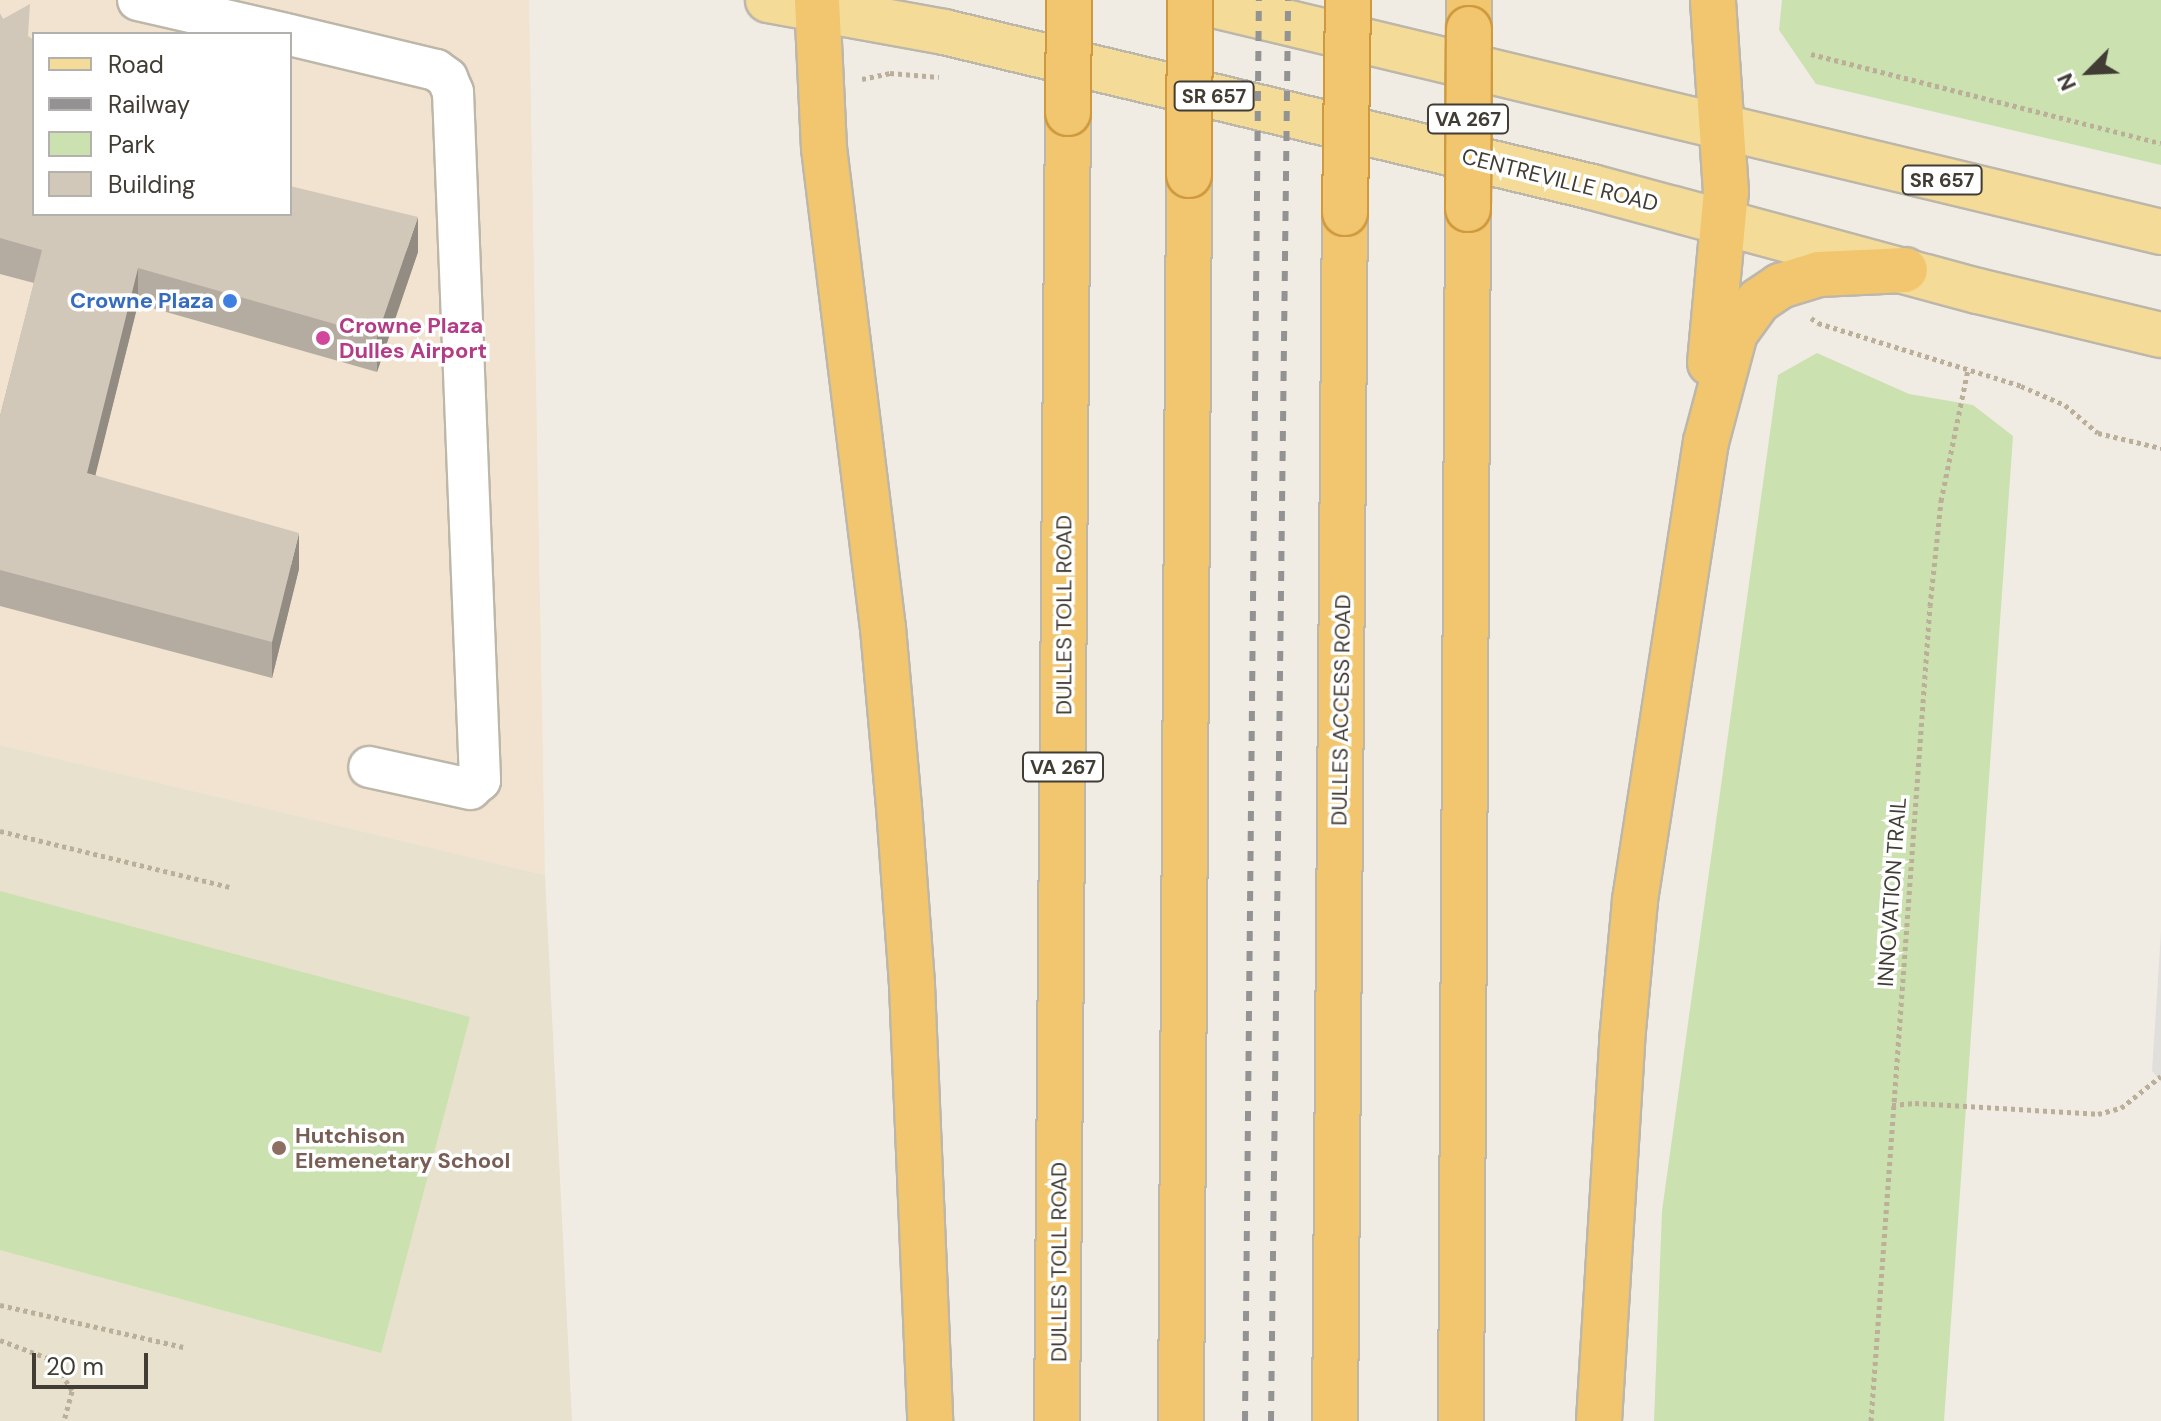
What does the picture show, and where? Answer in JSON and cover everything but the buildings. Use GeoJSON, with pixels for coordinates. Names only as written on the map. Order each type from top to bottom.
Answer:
{"type":"FeatureCollection","features":[{"type":"Feature","properties":{"kind":"highway","name":"DULLES TOLL ROAD"},"geometry":{"type":"LineString","coordinates":[[1057,1421],[1069,0]]}},
{"type":"Feature","properties":{"kind":"highway"},"geometry":{"type":"LineString","coordinates":[[1181,1421],[1192,0]]}},
{"type":"Feature","properties":{"kind":"highway","name":"DULLES ACCESS ROAD"},"geometry":{"type":"LineString","coordinates":[[1335,1421],[1348,0]]}},
{"type":"Feature","properties":{"kind":"highway"},"geometry":{"type":"LineString","coordinates":[[1599,1421],[1632,928],[1644,828],[1706,442],[1713,324],[1726,223],[1723,128],[1713,0]]}},
{"type":"Feature","properties":{"kind":"highway"},"geometry":{"type":"LineString","coordinates":[[817,4],[824,148],[892,717],[912,985],[930,1421]]}},
{"type":"Feature","properties":{"kind":"highway","name":"VA 267"},"geometry":{"type":"LineString","coordinates":[[1461,1421],[1469,14]]}},
{"type":"Feature","properties":{"kind":"highway"},"geometry":{"type":"LineString","coordinates":[[1706,442],[1735,333],[1758,301],[1780,286],[1819,274],[1905,270]]}},
{"type":"Feature","properties":{"kind":"main road","name":"CENTREVILLE ROAD"},"geometry":{"type":"LineString","coordinates":[[768,0],[817,4],[974,39],[1577,183],[2161,335]]}},
{"type":"Feature","properties":{"kind":"main road","name":"SR 657"},"geometry":{"type":"LineString","coordinates":[[1192,0],[2161,232]]}},
{"type":"Feature","properties":{"kind":"lane"},"geometry":{"type":"LineString","coordinates":[[138,0],[237,11],[284,32]]}},
{"type":"Feature","properties":{"kind":"lane"},"geometry":{"type":"LineString","coordinates":[[292,35],[436,70],[447,78],[453,92],[480,780],[470,789],[369,767]]}},
{"type":"Feature","properties":{"kind":"path"},"geometry":{"type":"LineString","coordinates":[[1811,54],[2161,143]]}},
{"type":"Feature","properties":{"kind":"path"},"geometry":{"type":"LineString","coordinates":[[1800,310],[1818,323],[2021,386],[2065,405],[2098,433],[2161,448]]}},
{"type":"Feature","properties":{"kind":"path","name":"INNOVATION TRAIL"},"geometry":{"type":"LineString","coordinates":[[1871,1421],[1892,1105],[1939,516],[1968,369]]}},
{"type":"Feature","properties":{"kind":"path"},"geometry":{"type":"LineString","coordinates":[[0,831],[229,887]]}},
{"type":"Feature","properties":{"kind":"path"},"geometry":{"type":"LineString","coordinates":[[1892,1105],[1915,1103],[2111,1112],[2136,1098],[2161,1076]]}},
{"type":"Feature","properties":{"kind":"path"},"geometry":{"type":"LineString","coordinates":[[0,1305],[183,1347]]}},
{"type":"Feature","properties":{"kind":"path"},"geometry":{"type":"LineString","coordinates":[[0,1340],[53,1360],[72,1391],[64,1421]]}},
{"type":"Feature","properties":{"kind":"shaded area"},"geometry":{"type":"Polygon","coordinates":[[[0,0],[529,0],[545,875],[0,745],[0,0]]]}},
{"type":"Feature","properties":{"kind":"shaded area","name":"Hutchison Elemenetary School"},"geometry":{"type":"Polygon","coordinates":[[[0,745],[545,875],[572,1421],[0,1421],[0,745]]]}},
{"type":"Feature","properties":{"kind":"shaded area"},"geometry":{"type":"Polygon","coordinates":[[[2161,932],[2161,1082],[2152,1071],[2161,932]]]}},
{"type":"Feature","properties":{"kind":"green space"},"geometry":{"type":"Polygon","coordinates":[[[1782,0],[2161,0],[2161,165],[1816,84],[1779,30],[1782,0]]]}},
{"type":"Feature","properties":{"kind":"green space"},"geometry":{"type":"Polygon","coordinates":[[[1817,353],[1909,394],[1973,405],[2013,436],[1944,1421],[1654,1421],[1662,1211],[1778,375],[1817,353]]]}},
{"type":"Feature","properties":{"kind":"green space"},"geometry":{"type":"Polygon","coordinates":[[[0,891],[470,1017],[381,1353],[0,1250],[0,891]]]}},
{"type":"Feature","properties":{"kind":"railway"},"geometry":{"type":"LineString","coordinates":[[1245,1421],[1259,0]]}},
{"type":"Feature","properties":{"kind":"railway"},"geometry":{"type":"LineString","coordinates":[[1271,1421],[1288,0]]}},
{"type":"Feature","properties":{"kind":"place","name":"Crowne Plaza"},"geometry":{"type":"Point","coordinates":[230,301]}},
{"type":"Feature","properties":{"kind":"place","name":"Crowne Plaza Dulles Airport"},"geometry":{"type":"Point","coordinates":[323,338]}},
{"type":"Feature","properties":{"kind":"place","name":"Hutchison Elemenetary School"},"geometry":{"type":"Point","coordinates":[279,1148]}}]}
